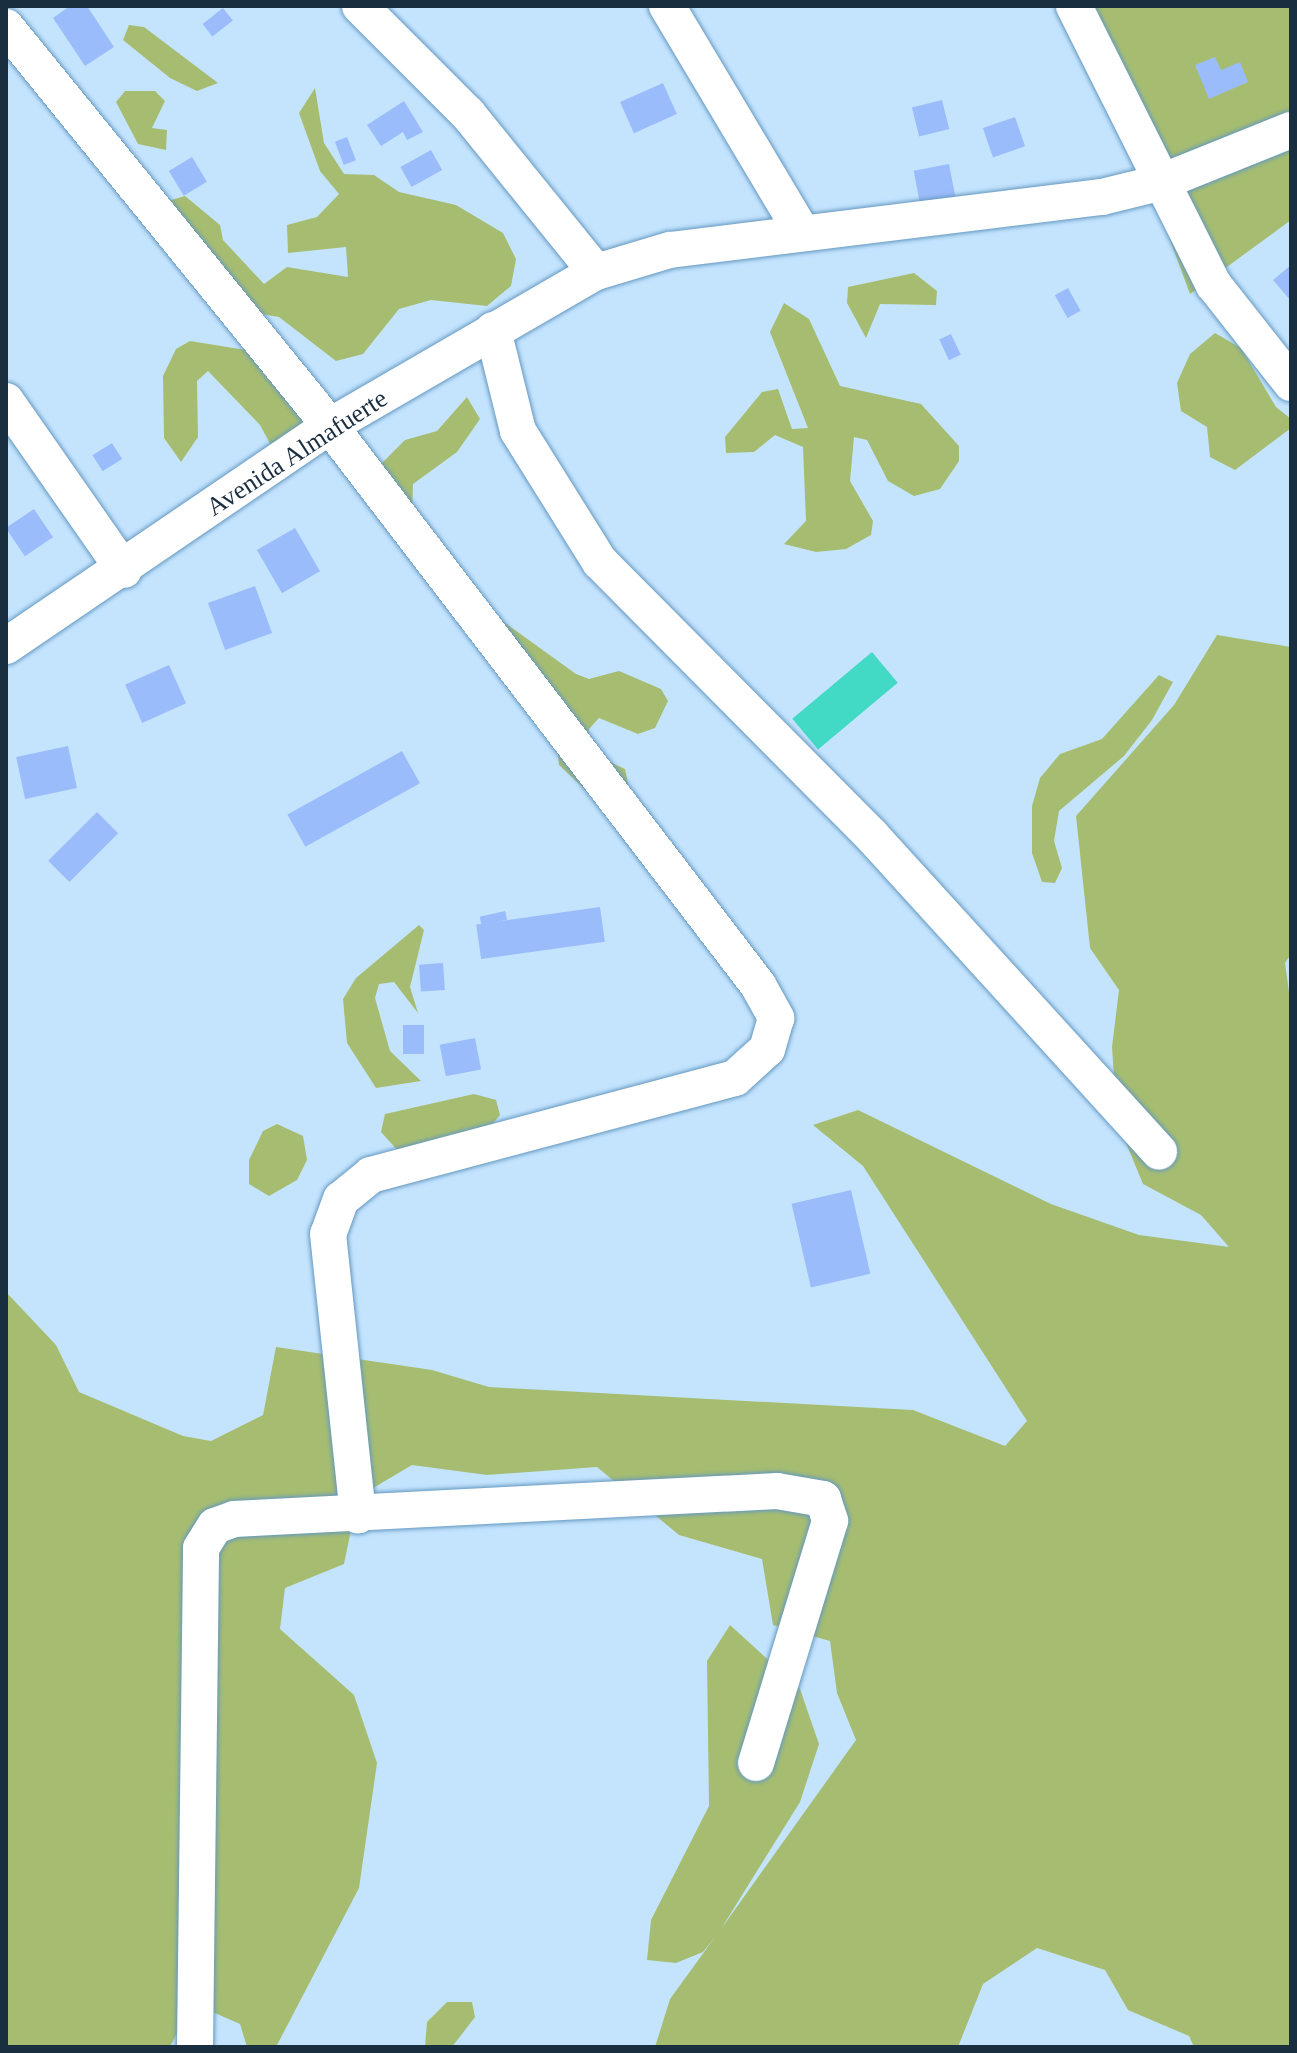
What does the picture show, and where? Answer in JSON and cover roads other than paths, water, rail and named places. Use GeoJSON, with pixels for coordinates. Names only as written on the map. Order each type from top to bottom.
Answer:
{"type":"FeatureCollection","features":[{"type":"Feature","properties":{"kind":"street"},"geometry":{"type":"LineString","coordinates":[[360,6],[468,114],[596,272]]}},
{"type":"Feature","properties":{"kind":"street"},"geometry":{"type":"LineString","coordinates":[[667,6],[801,231]]}},
{"type":"Feature","properties":{"kind":"street"},"geometry":{"type":"LineString","coordinates":[[1074,6],[1159,183],[1214,285],[1291,383]]}},
{"type":"Feature","properties":{"kind":"street"},"geometry":{"type":"LineString","coordinates":[[6,27],[330,426],[758,985],[776,1018],[767,1049],[735,1078],[371,1175],[341,1199],[328,1234],[358,1515]]}},
{"type":"Feature","properties":{"kind":"street"},"geometry":{"type":"LineString","coordinates":[[1159,183],[1291,130]]}},
{"type":"Feature","properties":{"kind":"street","name":"Avenida Almafuerte"},"geometry":{"type":"LineString","coordinates":[[6,646],[124,570],[330,426],[596,272],[670,250],[801,231],[1102,197],[1159,183]]}},
{"type":"Feature","properties":{"kind":"street"},"geometry":{"type":"LineString","coordinates":[[493,330],[518,431],[600,562],[871,835],[1159,1152]]}},
{"type":"Feature","properties":{"kind":"street"},"geometry":{"type":"LineString","coordinates":[[6,401],[124,570]]}},
{"type":"Feature","properties":{"kind":"street"},"geometry":{"type":"LineString","coordinates":[[195,2047],[201,1548],[215,1526],[234,1519],[777,1491],[823,1499],[830,1521],[756,1763]]}}]}
